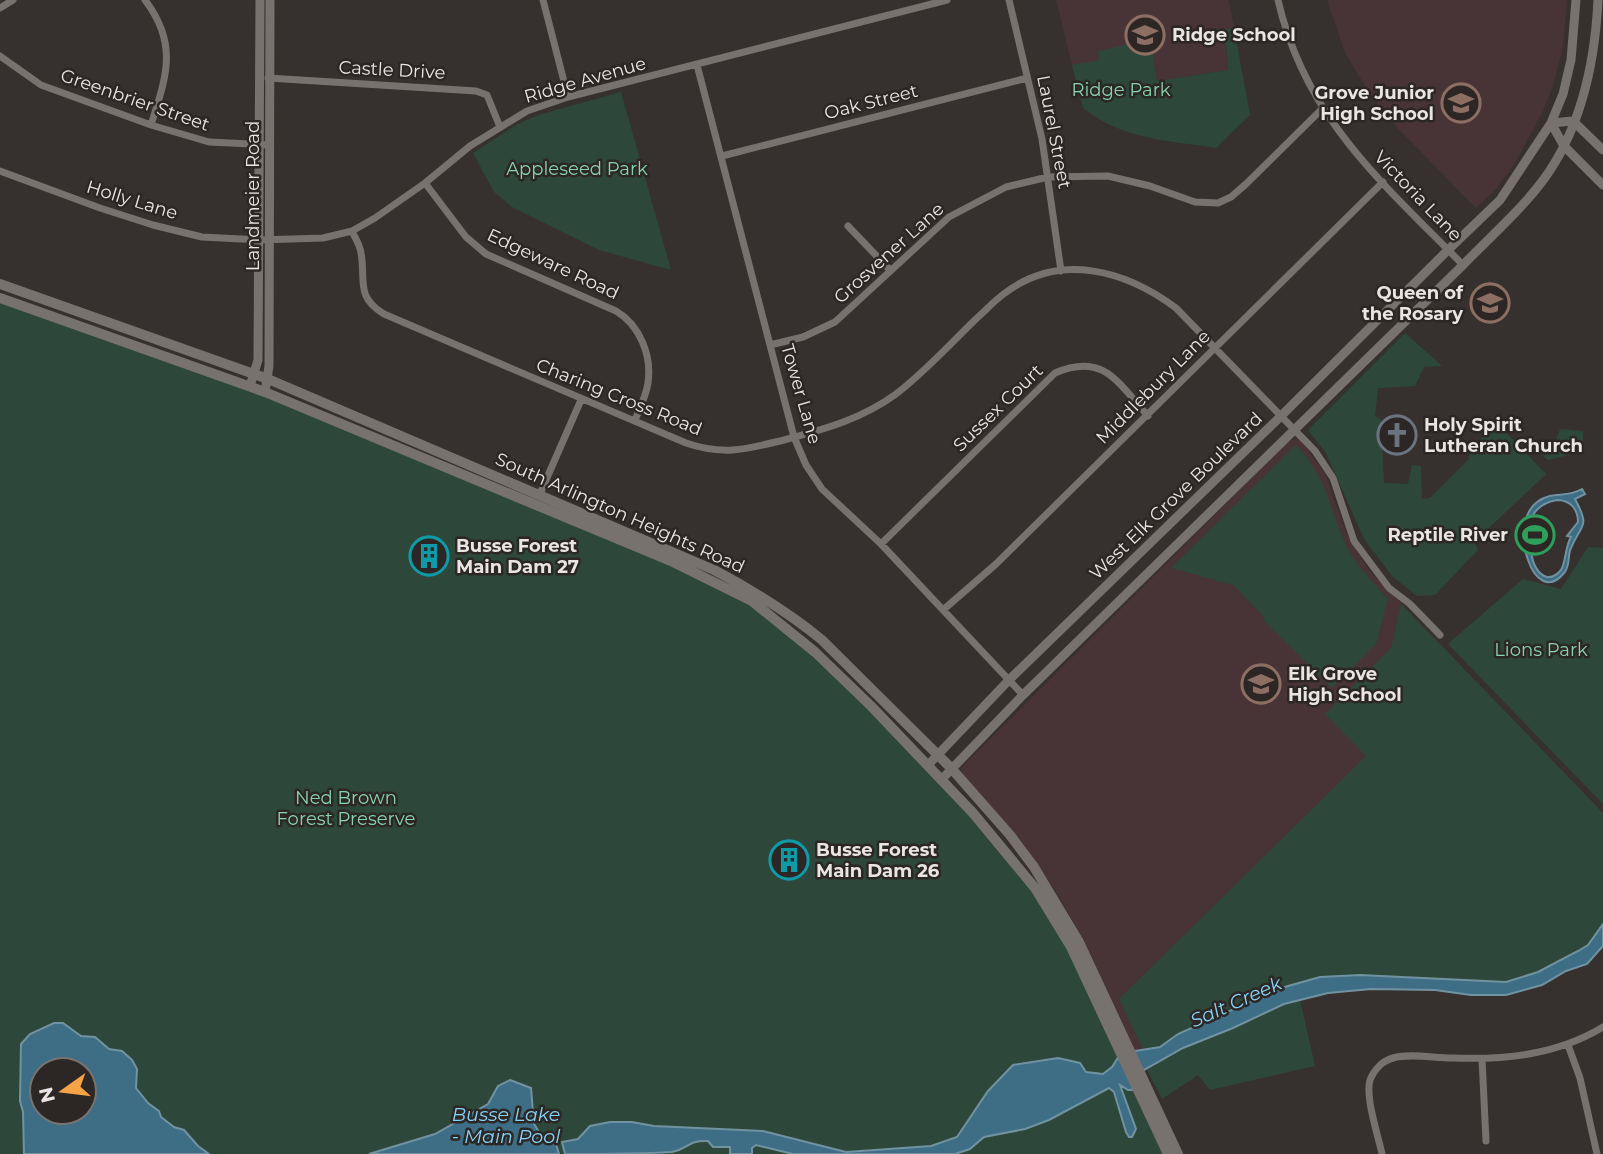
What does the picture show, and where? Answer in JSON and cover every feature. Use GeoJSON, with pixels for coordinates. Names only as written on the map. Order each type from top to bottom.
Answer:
{"type":"FeatureCollection","features":[{"type":"Feature","properties":{"kind":"main road","name":"South Arlington Heights Road"},"geometry":{"type":"LineString","coordinates":[[0,284],[268,379],[714,570],[782,609],[822,640],[951,768],[1010,835],[1034,867],[1079,942],[1123,1048]]}},
{"type":"Feature","properties":{"kind":"main road","name":"South Arlington Heights Road"},"geometry":{"type":"LineString","coordinates":[[0,298],[265,392],[731,589],[751,601],[815,652],[942,779],[997,840],[1041,897],[1071,947],[1178,1154]]}},
{"type":"Feature","properties":{"kind":"main road","name":"South Arlington Heights Road"},"geometry":{"type":"LineString","coordinates":[[1141,1086],[1168,1154]]}},
{"type":"Feature","properties":{"kind":"street"},"geometry":{"type":"LineString","coordinates":[[0,8],[13,0]]}},
{"type":"Feature","properties":{"kind":"street"},"geometry":{"type":"LineString","coordinates":[[145,0],[160,24],[168,56],[165,81],[151,125]]}},
{"type":"Feature","properties":{"kind":"street","name":"Landmeier Road"},"geometry":{"type":"LineString","coordinates":[[260,0],[264,78],[264,240],[268,379],[265,392]]}},
{"type":"Feature","properties":{"kind":"street","name":"Landmeier Road"},"geometry":{"type":"LineString","coordinates":[[264,78],[270,0]]}},
{"type":"Feature","properties":{"kind":"street"},"geometry":{"type":"LineString","coordinates":[[542,0],[568,97]]}},
{"type":"Feature","properties":{"kind":"street","name":"Ridge Avenue"},"geometry":{"type":"LineString","coordinates":[[264,240],[323,239],[352,231],[425,183],[470,146],[527,111],[568,97],[947,0]]}},
{"type":"Feature","properties":{"kind":"street","name":"Laurel Street"},"geometry":{"type":"LineString","coordinates":[[1009,0],[1042,139],[1061,271]]}},
{"type":"Feature","properties":{"kind":"street","name":"Victoria Lane"},"geometry":{"type":"LineString","coordinates":[[1278,0],[1297,62],[1322,109],[1343,139],[1463,265]]}},
{"type":"Feature","properties":{"kind":"street","name":"West Elk Grove Boulevard"},"geometry":{"type":"LineString","coordinates":[[928,765],[1009,680],[1500,200],[1551,124],[1563,94],[1571,60],[1576,0]]}},
{"type":"Feature","properties":{"kind":"street","name":"West Elk Grove Boulevard"},"geometry":{"type":"LineString","coordinates":[[942,779],[1023,695],[1463,265],[1545,178],[1564,146],[1591,69],[1598,0]]}},
{"type":"Feature","properties":{"kind":"street","name":"Greenbrier Street"},"geometry":{"type":"LineString","coordinates":[[0,56],[41,85],[151,125],[209,142],[264,145]]}},
{"type":"Feature","properties":{"kind":"street","name":"Tower Lane"},"geometry":{"type":"LineString","coordinates":[[697,65],[794,437],[806,465],[822,489],[881,544],[1023,695]]}},
{"type":"Feature","properties":{"kind":"street","name":"Castle Drive"},"geometry":{"type":"LineString","coordinates":[[264,78],[476,91],[486,95],[500,127]]}},
{"type":"Feature","properties":{"kind":"street","name":"Oak Street"},"geometry":{"type":"LineString","coordinates":[[722,156],[1027,78]]}},
{"type":"Feature","properties":{"kind":"street","name":"Grosvener Lane"},"geometry":{"type":"LineString","coordinates":[[770,345],[803,337],[835,322],[949,217],[1006,187],[1048,177],[1108,176],[1195,202],[1218,203],[1231,197],[1247,184],[1322,109]]}},
{"type":"Feature","properties":{"kind":"street"},"geometry":{"type":"LineString","coordinates":[[1603,150],[1573,121],[1551,124],[1564,146],[1603,185]]}},
{"type":"Feature","properties":{"kind":"street","name":"Holly Lane"},"geometry":{"type":"LineString","coordinates":[[0,171],[153,225],[211,238],[264,240]]}},
{"type":"Feature","properties":{"kind":"street","name":"Middlebury Lane"},"geometry":{"type":"LineString","coordinates":[[943,610],[996,564],[1383,182]]}},
{"type":"Feature","properties":{"kind":"street","name":"Edgeware Road"},"geometry":{"type":"LineString","coordinates":[[425,183],[466,237],[486,254],[616,311],[632,322],[641,338],[649,374],[646,393],[635,420]]}},
{"type":"Feature","properties":{"kind":"street"},"geometry":{"type":"LineString","coordinates":[[848,226],[890,270]]}},
{"type":"Feature","properties":{"kind":"street","name":"Charing Cross Road"},"geometry":{"type":"LineString","coordinates":[[352,231],[360,248],[362,285],[366,298],[384,314],[686,443],[719,451],[742,450],[845,423],[878,406],[907,385],[1003,293],[1024,281],[1061,271],[1098,271],[1128,279],[1176,308],[1296,429],[1333,478],[1354,541],[1389,588],[1410,604],[1440,635]]}},
{"type":"Feature","properties":{"kind":"street","name":"Landmeier Road"},"geometry":{"type":"LineString","coordinates":[[250,386],[258,360],[264,240]]}},
{"type":"Feature","properties":{"kind":"street","name":"Sussex Court"},"geometry":{"type":"LineString","coordinates":[[881,544],[1055,373],[1074,365],[1092,365],[1108,373],[1148,416]]}},
{"type":"Feature","properties":{"kind":"street"},"geometry":{"type":"LineString","coordinates":[[539,496],[581,400]]}},
{"type":"Feature","properties":{"kind":"street"},"geometry":{"type":"LineString","coordinates":[[1382,1154],[1369,1092],[1370,1082],[1378,1068],[1387,1060],[1398,1057],[1482,1059],[1521,1056],[1568,1045],[1603,1027]]}},
{"type":"Feature","properties":{"kind":"street"},"geometry":{"type":"LineString","coordinates":[[1568,1045],[1580,1078],[1597,1154]]}},
{"type":"Feature","properties":{"kind":"street"},"geometry":{"type":"LineString","coordinates":[[1482,1059],[1486,1141]]}},
{"type":"Feature","properties":{"kind":"shaded area","name":"Ridge School"},"geometry":{"type":"Polygon","coordinates":[[[1056,0],[1229,0],[1234,28],[1225,29],[1228,70],[1157,81],[1152,51],[1098,51],[1100,60],[1072,65],[1056,0]]]}},
{"type":"Feature","properties":{"kind":"shaded area","name":"Grove Junior High School"},"geometry":{"type":"Polygon","coordinates":[[[1327,0],[1567,0],[1563,47],[1543,111],[1514,165],[1497,188],[1476,208],[1398,129],[1370,94],[1345,53],[1327,0]]]}},
{"type":"Feature","properties":{"kind":"shaded area","name":"Elk Grove High School"},"geometry":{"type":"Polygon","coordinates":[[[1300,440],[1325,473],[1346,533],[1368,569],[1603,813],[1603,924],[1460,980],[1387,976],[1281,988],[1152,1050],[1136,1052],[1086,945],[1060,898],[1022,842],[962,774],[961,768],[1289,441],[1300,440]]]}},
{"type":"Feature","properties":{"kind":"green space","name":"Ridge Park"},"geometry":{"type":"Polygon","coordinates":[[[1234,28],[1250,115],[1216,148],[1130,133],[1098,119],[1083,108],[1072,65],[1099,60],[1098,51],[1138,42],[1152,50],[1157,81],[1228,70],[1225,29],[1234,28]]]}},
{"type":"Feature","properties":{"kind":"green space","name":"Appleseed Park"},"geometry":{"type":"Polygon","coordinates":[[[621,92],[671,270],[599,250],[512,207],[494,192],[473,153],[516,125],[538,115],[621,92]]]}},
{"type":"Feature","properties":{"kind":"green space","name":"Ned Brown Forest Preserve"},"geometry":{"type":"Polygon","coordinates":[[[0,298],[174,359],[731,589],[785,626],[1003,847],[1071,947],[1132,1089],[1167,1154],[0,1154],[0,298]]]}},
{"type":"Feature","properties":{"kind":"green space"},"geometry":{"type":"Polygon","coordinates":[[[1405,333],[1442,366],[1424,367],[1415,386],[1378,388],[1375,416],[1381,420],[1384,483],[1408,484],[1412,465],[1421,466],[1422,499],[1430,498],[1469,459],[1470,451],[1496,422],[1546,474],[1474,542],[1478,550],[1435,595],[1417,596],[1393,577],[1364,539],[1326,453],[1308,430],[1405,333]]]}},
{"type":"Feature","properties":{"kind":"green space"},"geometry":{"type":"Polygon","coordinates":[[[1560,429],[1583,431],[1583,440],[1568,455],[1548,460],[1543,456],[1544,449],[1555,443],[1560,429]]]}},
{"type":"Feature","properties":{"kind":"green space"},"geometry":{"type":"Polygon","coordinates":[[[1296,445],[1322,482],[1351,554],[1388,599],[1376,644],[1332,688],[1263,620],[1265,618],[1233,585],[1171,568],[1296,445]]]}},
{"type":"Feature","properties":{"kind":"green space","name":"Lions Park"},"geometry":{"type":"Polygon","coordinates":[[[1588,547],[1603,548],[1603,804],[1448,644],[1523,579],[1561,589],[1588,547]]]}},
{"type":"Feature","properties":{"kind":"green space"},"geometry":{"type":"Polygon","coordinates":[[[1401,604],[1603,813],[1603,924],[1588,945],[1550,967],[1506,982],[1360,975],[1316,978],[1257,997],[1225,1015],[1178,1034],[1161,1047],[1144,1051],[1119,999],[1366,756],[1325,714],[1391,648],[1401,604]]]}},
{"type":"Feature","properties":{"kind":"green space"},"geometry":{"type":"Polygon","coordinates":[[[1300,1000],[1315,1066],[1210,1090],[1198,1075],[1162,1099],[1147,1070],[1183,1048],[1284,1003],[1300,1000]]]}},
{"type":"Feature","properties":{"kind":"water","name":"Reptile River"},"geometry":{"type":"Polygon","coordinates":[[[1582,489],[1585,494],[1575,499],[1583,516],[1583,525],[1570,551],[1564,573],[1553,582],[1543,581],[1534,573],[1524,544],[1528,513],[1543,498],[1582,489]],[[1557,500],[1540,507],[1532,516],[1529,527],[1529,534],[1538,519],[1551,529],[1546,536],[1535,536],[1531,552],[1536,568],[1547,577],[1554,576],[1561,570],[1571,537],[1567,536],[1578,522],[1577,513],[1572,506],[1557,500]]]}},
{"type":"Feature","properties":{"kind":"water"},"geometry":{"type":"Polygon","coordinates":[[[1603,924],[1603,946],[1587,964],[1566,971],[1542,985],[1506,995],[1371,989],[1328,993],[1284,1004],[1183,1048],[1139,1073],[1132,1090],[1120,1085],[1136,1129],[1132,1137],[1126,1132],[1114,1092],[1109,1088],[1049,1120],[1025,1129],[984,1137],[970,1149],[955,1154],[793,1154],[756,1145],[752,1148],[752,1154],[730,1154],[730,1147],[713,1147],[708,1141],[692,1143],[672,1152],[565,1154],[562,1142],[578,1139],[590,1126],[632,1122],[654,1126],[763,1131],[846,1152],[931,1146],[957,1137],[988,1091],[1013,1065],[1058,1058],[1080,1063],[1086,1072],[1103,1074],[1119,1056],[1160,1047],[1178,1034],[1281,988],[1320,977],[1360,975],[1506,982],[1538,972],[1578,951],[1588,945],[1603,924]]]}},
{"type":"Feature","properties":{"kind":"water"},"geometry":{"type":"Polygon","coordinates":[[[54,1023],[63,1023],[81,1036],[95,1037],[109,1049],[122,1051],[137,1069],[136,1088],[148,1103],[159,1111],[161,1117],[174,1127],[184,1130],[209,1154],[24,1154],[23,1112],[20,1101],[21,1044],[30,1034],[54,1023]]]}},
{"type":"Feature","properties":{"kind":"water","name":"Busse Lake - Main Pool"},"geometry":{"type":"Polygon","coordinates":[[[510,1080],[531,1088],[534,1124],[544,1140],[556,1144],[559,1154],[369,1154],[435,1134],[488,1104],[498,1086],[510,1080]]]}},
{"type":"Feature","properties":{"kind":"place","name":"Ridge School"},"geometry":{"type":"Point","coordinates":[1145,35]}},
{"type":"Feature","properties":{"kind":"place","name":"Grove Junior High School"},"geometry":{"type":"Point","coordinates":[1461,103]}},
{"type":"Feature","properties":{"kind":"place","name":"Queen of the Rosary"},"geometry":{"type":"Point","coordinates":[1490,303]}},
{"type":"Feature","properties":{"kind":"place","name":"Holy Spirit Lutheran Church"},"geometry":{"type":"Point","coordinates":[1397,435]}},
{"type":"Feature","properties":{"kind":"place","name":"Reptile River"},"geometry":{"type":"Point","coordinates":[1535,535]}},
{"type":"Feature","properties":{"kind":"place","name":"Busse Forest Main Dam 27"},"geometry":{"type":"Point","coordinates":[429,556]}},
{"type":"Feature","properties":{"kind":"place","name":"Elk Grove High School"},"geometry":{"type":"Point","coordinates":[1261,684]}},
{"type":"Feature","properties":{"kind":"place","name":"Busse Forest Main Dam 26"},"geometry":{"type":"Point","coordinates":[789,860]}},
{"type":"Feature","properties":{"kind":"water label","name":"Salt Creek"},"geometry":{"type":"Point","coordinates":[1236,1002]}}]}
